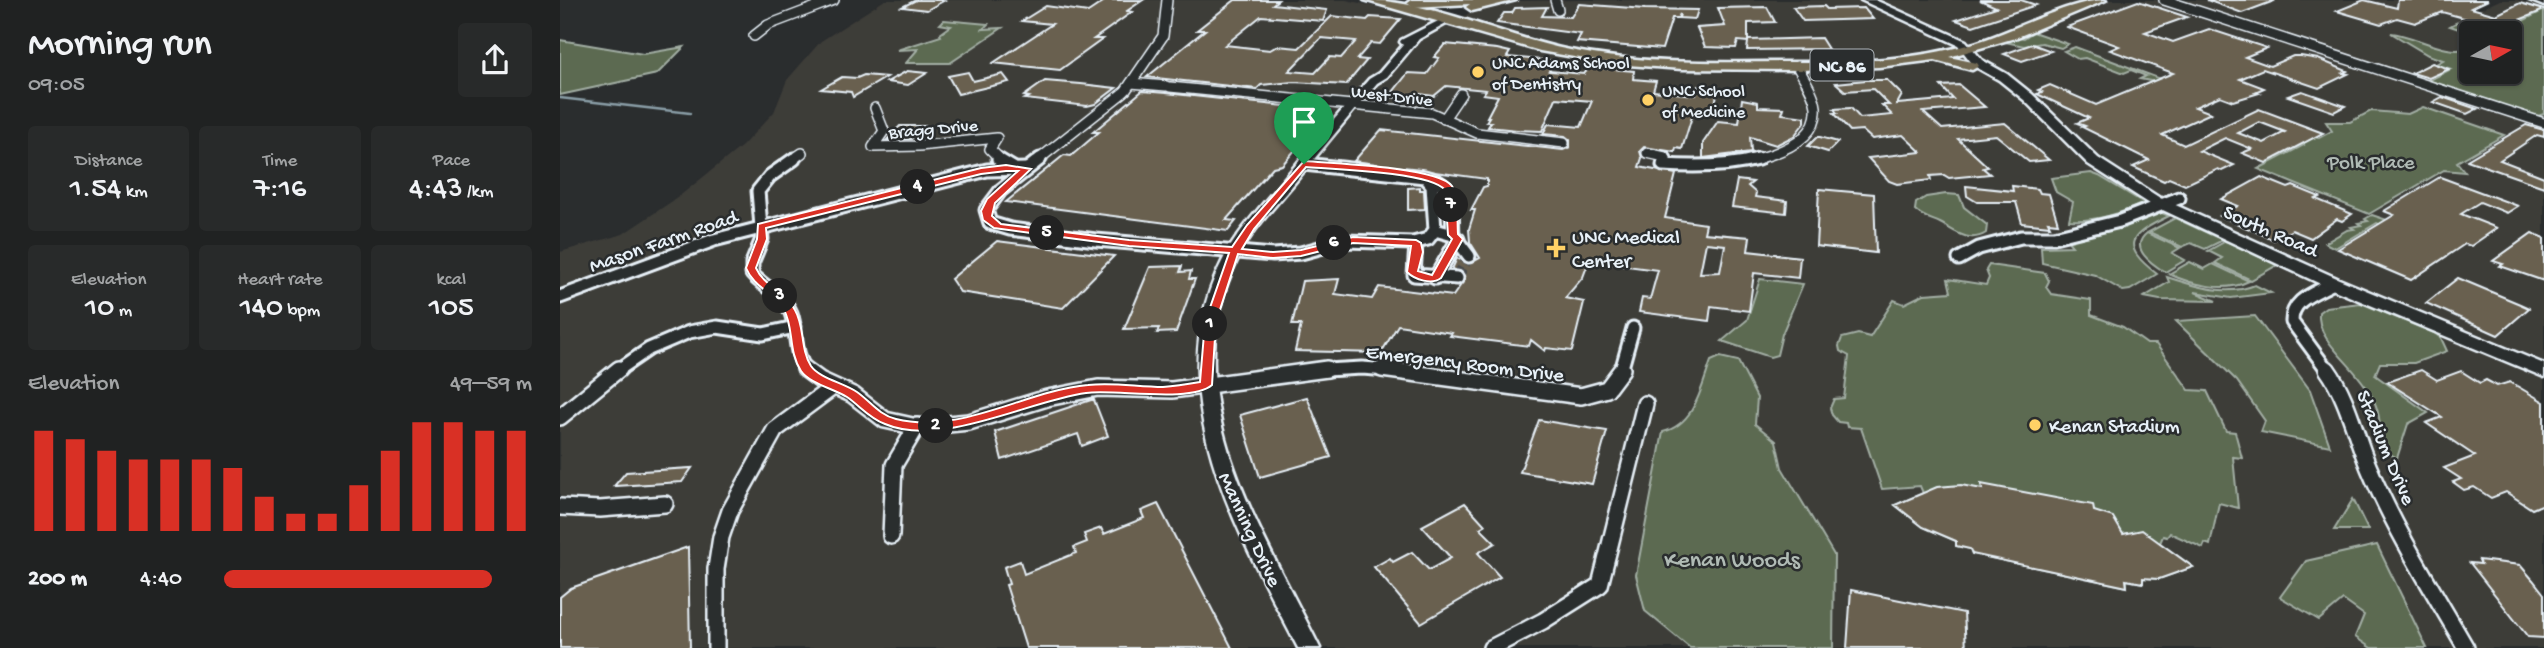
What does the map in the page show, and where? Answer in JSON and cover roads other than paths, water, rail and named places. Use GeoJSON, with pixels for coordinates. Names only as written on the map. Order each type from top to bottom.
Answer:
{"type":"FeatureCollection","features":[{"type":"Feature","properties":{"kind":"main road","name":"NC 86"},"geometry":{"type":"LineString","coordinates":[[1375,1],[1482,0]]}},
{"type":"Feature","properties":{"kind":"main road","name":"Manning Drive"},"geometry":{"type":"LineString","coordinates":[[1450,19],[1478,5],[1510,0]]}},
{"type":"Feature","properties":{"kind":"main road","name":"South Road"},"geometry":{"type":"LineString","coordinates":[[1866,0],[1940,31],[1968,49],[1978,63],[2038,105],[2093,161],[2119,180],[2171,201],[2333,283],[2544,371]]}},
{"type":"Feature","properties":{"kind":"main road","name":"NC 86"},"geometry":{"type":"LineString","coordinates":[[1375,1],[1450,19],[1554,50],[1615,61],[1702,66],[1797,66],[1912,60],[1968,49],[2100,0]]}},
{"type":"Feature","properties":{"kind":"main road"},"geometry":{"type":"LineString","coordinates":[[2534,0],[2544,3]]}},
{"type":"Feature","properties":{"kind":"main road"},"geometry":{"type":"LineString","coordinates":[[1968,49],[1965,54],[1972,66]]}},
{"type":"Feature","properties":{"kind":"main road"},"geometry":{"type":"LineString","coordinates":[[1912,60],[1950,60],[1972,66]]}},
{"type":"Feature","properties":{"kind":"main road","name":"South Road"},"geometry":{"type":"LineString","coordinates":[[1972,66],[2009,83]]}},
{"type":"Feature","properties":{"kind":"street"},"geometry":{"type":"LineString","coordinates":[[754,36],[768,25],[834,0]]}},
{"type":"Feature","properties":{"kind":"street"},"geometry":{"type":"LineString","coordinates":[[1167,0],[1163,36],[1127,88],[1026,169],[991,201],[986,211],[990,223],[1010,229],[1129,243],[1282,255],[1353,240],[1416,243],[1428,239],[1435,230],[1432,186],[1428,178]]}},
{"type":"Feature","properties":{"kind":"street"},"geometry":{"type":"LineString","coordinates":[[1555,0],[1558,10]]}},
{"type":"Feature","properties":{"kind":"street"},"geometry":{"type":"LineString","coordinates":[[2164,0],[2544,123]]}},
{"type":"Feature","properties":{"kind":"street","name":"Manning Drive"},"geometry":{"type":"LineString","coordinates":[[1309,648],[1230,490],[1214,441],[1206,385],[1211,322],[1222,278],[1251,227],[1373,81],[1383,75],[1414,38],[1450,19]]}},
{"type":"Feature","properties":{"kind":"street"},"geometry":{"type":"LineString","coordinates":[[1647,153],[1665,157],[1663,165],[1701,168],[1763,157],[1799,142],[1814,123],[1816,110],[1812,94],[1797,66]]}},
{"type":"Feature","properties":{"kind":"street","name":"West Drive"},"geometry":{"type":"LineString","coordinates":[[1127,88],[1168,87],[1432,113],[1477,133],[1564,143]]}},
{"type":"Feature","properties":{"kind":"street"},"geometry":{"type":"LineString","coordinates":[[1444,119],[1461,94]]}},
{"type":"Feature","properties":{"kind":"street","name":"Bragg Drive"},"geometry":{"type":"LineString","coordinates":[[876,108],[884,131],[873,147],[912,147],[998,138],[990,149],[994,156],[1013,168]]}},
{"type":"Feature","properties":{"kind":"street"},"geometry":{"type":"LineString","coordinates":[[761,226],[757,197],[762,184],[802,153]]}},
{"type":"Feature","properties":{"kind":"street"},"geometry":{"type":"LineString","coordinates":[[1304,164],[1417,174],[1438,179],[1449,190],[1455,237],[1469,256]]}},
{"type":"Feature","properties":{"kind":"street","name":"Mason Farm Road"},"geometry":{"type":"LineString","coordinates":[[560,297],[683,251],[761,226],[981,171],[1026,169]]}},
{"type":"Feature","properties":{"kind":"street"},"geometry":{"type":"LineString","coordinates":[[1959,259],[1979,248],[2021,237],[2059,236],[2120,221],[2171,201]]}},
{"type":"Feature","properties":{"kind":"street","name":"Emergency Room Drive"},"geometry":{"type":"LineString","coordinates":[[761,226],[762,239],[752,262],[752,274],[782,298],[794,319],[796,344],[803,365],[815,377],[852,395],[884,419],[917,426],[963,422],[1078,390],[1108,387],[1166,391],[1310,371],[1364,368],[1571,397],[1586,396],[1608,389],[1621,374],[1633,328]]}},
{"type":"Feature","properties":{"kind":"street"},"geometry":{"type":"LineString","coordinates":[[1435,230],[1455,237]]}},
{"type":"Feature","properties":{"kind":"street"},"geometry":{"type":"LineString","coordinates":[[1435,278],[1455,237]]}},
{"type":"Feature","properties":{"kind":"street"},"geometry":{"type":"LineString","coordinates":[[1416,243],[1413,272],[1418,276],[1457,278]]}},
{"type":"Feature","properties":{"kind":"street","name":"Stadium Drive"},"geometry":{"type":"LineString","coordinates":[[2333,283],[2296,304],[2291,311],[2292,322],[2338,384],[2369,469],[2414,557],[2466,648]]}},
{"type":"Feature","properties":{"kind":"street"},"geometry":{"type":"LineString","coordinates":[[560,416],[646,351],[670,340],[708,328],[731,327],[757,334],[794,327]]}},
{"type":"Feature","properties":{"kind":"street"},"geometry":{"type":"LineString","coordinates":[[716,648],[716,569],[719,547],[730,511],[775,430],[833,387]]}},
{"type":"Feature","properties":{"kind":"street"},"geometry":{"type":"LineString","coordinates":[[1491,648],[1543,621],[1600,585],[1645,404]]}},
{"type":"Feature","properties":{"kind":"street"},"geometry":{"type":"LineString","coordinates":[[891,536],[894,465],[917,426]]}},
{"type":"Feature","properties":{"kind":"street"},"geometry":{"type":"LineString","coordinates":[[560,508],[600,509],[665,504]]}},
{"type":"Feature","properties":{"kind":"waterway"},"geometry":{"type":"LineString","coordinates":[[560,98],[690,113]]}},
{"type":"Feature","properties":{"kind":"tunnel"},"geometry":{"type":"LineString","coordinates":[[1457,278],[1469,256]]}},
{"type":"Feature","properties":{"kind":"place","name":"UNC Adams School of Dentistry"},"geometry":{"type":"Point","coordinates":[1478,72]}},
{"type":"Feature","properties":{"kind":"place","name":"UNC School of Medicine"},"geometry":{"type":"Point","coordinates":[1648,100]}},
{"type":"Feature","properties":{"kind":"place","name":"UNC Medical Center"},"geometry":{"type":"Point","coordinates":[1556,248]}},
{"type":"Feature","properties":{"kind":"place","name":"Kenan Stadium"},"geometry":{"type":"Point","coordinates":[2035,425]}},
{"type":"Feature","properties":{"kind":"park label","name":"Polk Place"},"geometry":{"type":"Point","coordinates":[2371,161]}},
{"type":"Feature","properties":{"kind":"park label","name":"Kenan Woods"},"geometry":{"type":"Point","coordinates":[1732,558]}}]}
